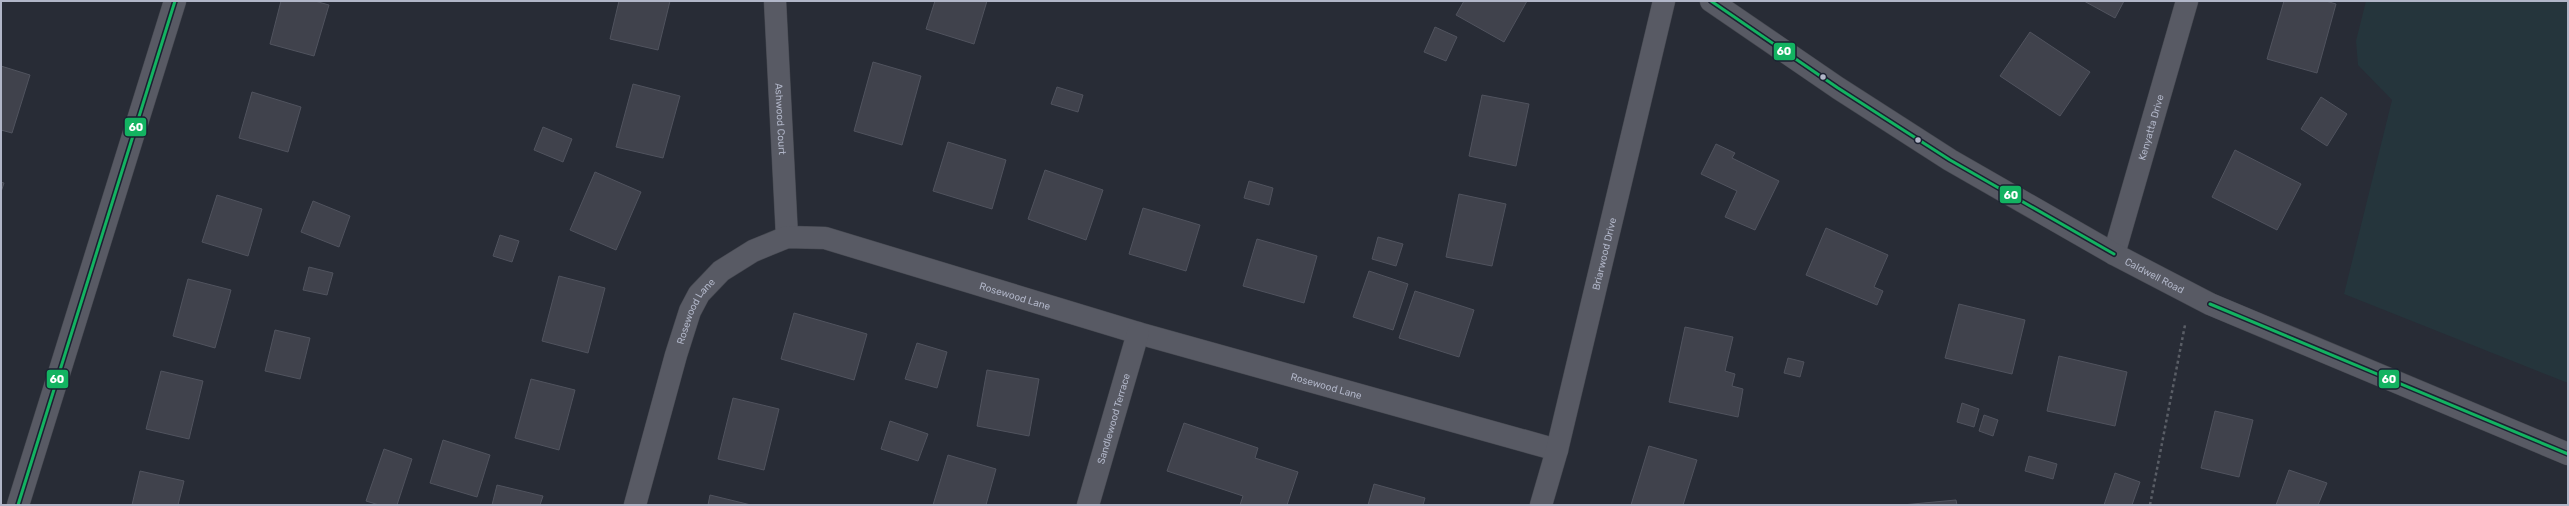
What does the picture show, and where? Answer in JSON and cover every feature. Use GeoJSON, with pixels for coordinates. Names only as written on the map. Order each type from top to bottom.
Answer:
{"type":"FeatureCollection","features":[{"type":"Feature","properties":{"kind":"street"},"geometry":{"type":"LineString","coordinates":[[18,505],[175,1]]}},
{"type":"Feature","properties":{"kind":"street","name":"Ashwood Court"},"geometry":{"type":"LineString","coordinates":[[775,1],[787,237]]}},
{"type":"Feature","properties":{"kind":"street","name":"Briarwood Drive"},"geometry":{"type":"LineString","coordinates":[[1541,505],[1557,450],[1664,1]]}},
{"type":"Feature","properties":{"kind":"street","name":"Caldwell Road"},"geometry":{"type":"LineString","coordinates":[[1711,1],[1838,88],[1950,160],[2114,254],[2217,307],[2568,454]]}},
{"type":"Feature","properties":{"kind":"street","name":"Kenyatta Drive"},"geometry":{"type":"LineString","coordinates":[[2114,254],[2187,1]]}},
{"type":"Feature","properties":{"kind":"street","name":"Rosewood Lane"},"geometry":{"type":"LineString","coordinates":[[635,505],[679,347],[690,311],[699,294],[720,271],[736,260],[787,237],[825,238],[1138,333],[1557,450]]}},
{"type":"Feature","properties":{"kind":"street","name":"Sandlewood Terrace"},"geometry":{"type":"LineString","coordinates":[[1088,505],[1138,333]]}},
{"type":"Feature","properties":{"kind":"path"},"geometry":{"type":"LineString","coordinates":[[2150,505],[2191,294]]}},
{"type":"Feature","properties":{"kind":"shaded area"},"geometry":{"type":"Polygon","coordinates":[[[2366,1],[2568,1],[2568,383],[2344,294],[2392,100],[2358,65],[2356,41],[2366,1]]]}},
{"type":"Feature","properties":{"kind":"building"},"geometry":{"type":"Polygon","coordinates":[[[281,1],[315,1],[329,5],[314,56],[270,44],[281,1]]]}},
{"type":"Feature","properties":{"kind":"building"},"geometry":{"type":"Polygon","coordinates":[[[619,1],[670,1],[658,50],[610,39],[619,1]]]}},
{"type":"Feature","properties":{"kind":"building"},"geometry":{"type":"Polygon","coordinates":[[[935,1],[987,1],[974,44],[926,29],[935,1]]]}},
{"type":"Feature","properties":{"kind":"building"},"geometry":{"type":"Polygon","coordinates":[[[1464,1],[1527,1],[1504,42],[1456,15],[1464,1]]]}},
{"type":"Feature","properties":{"kind":"building"},"geometry":{"type":"Polygon","coordinates":[[[2084,1],[2124,1],[2115,18],[2084,1]]]}},
{"type":"Feature","properties":{"kind":"building"},"geometry":{"type":"Polygon","coordinates":[[[2284,1],[2326,1],[2336,4],[2317,73],[2267,59],[2284,1]]]}},
{"type":"Feature","properties":{"kind":"building"},"geometry":{"type":"Polygon","coordinates":[[[1435,27],[1457,37],[1446,61],[1424,52],[1435,27]]]}},
{"type":"Feature","properties":{"kind":"building"},"geometry":{"type":"Polygon","coordinates":[[[2030,32],[2090,72],[2060,116],[2000,76],[2030,32]]]}},
{"type":"Feature","properties":{"kind":"building"},"geometry":{"type":"Polygon","coordinates":[[[873,62],[921,76],[902,145],[854,131],[873,62]]]}},
{"type":"Feature","properties":{"kind":"building"},"geometry":{"type":"Polygon","coordinates":[[[1,66],[30,75],[12,133],[1,130],[1,66]]]}},
{"type":"Feature","properties":{"kind":"building"},"geometry":{"type":"Polygon","coordinates":[[[633,84],[680,96],[663,158],[616,147],[633,84]]]}},
{"type":"Feature","properties":{"kind":"building"},"geometry":{"type":"Polygon","coordinates":[[[1057,87],[1083,95],[1078,112],[1051,104],[1057,87]]]}},
{"type":"Feature","properties":{"kind":"building"},"geometry":{"type":"Polygon","coordinates":[[[252,92],[301,107],[288,152],[239,138],[252,92]]]}},
{"type":"Feature","properties":{"kind":"building"},"geometry":{"type":"Polygon","coordinates":[[[1482,95],[1529,104],[1516,166],[1469,156],[1482,95]]]}},
{"type":"Feature","properties":{"kind":"building"},"geometry":{"type":"Polygon","coordinates":[[[2321,97],[2347,114],[2327,146],[2301,129],[2321,97]]]}},
{"type":"Feature","properties":{"kind":"building"},"geometry":{"type":"Polygon","coordinates":[[[543,127],[572,139],[563,162],[534,150],[543,127]]]}},
{"type":"Feature","properties":{"kind":"building"},"geometry":{"type":"Polygon","coordinates":[[[948,142],[1006,160],[992,209],[933,191],[948,142]]]}},
{"type":"Feature","properties":{"kind":"building"},"geometry":{"type":"Polygon","coordinates":[[[1716,144],[1735,153],[1732,158],[1779,181],[1755,230],[1725,217],[1737,191],[1701,174],[1716,144]]]}},
{"type":"Feature","properties":{"kind":"building"},"geometry":{"type":"Polygon","coordinates":[[[2235,150],[2301,184],[2277,230],[2212,197],[2235,150]]]}},
{"type":"Feature","properties":{"kind":"building"},"geometry":{"type":"Polygon","coordinates":[[[1045,170],[1103,190],[1086,240],[1028,219],[1045,170]]]}},
{"type":"Feature","properties":{"kind":"building"},"geometry":{"type":"Polygon","coordinates":[[[595,172],[641,192],[616,250],[570,230],[595,172]]]}},
{"type":"Feature","properties":{"kind":"building"},"geometry":{"type":"Polygon","coordinates":[[[1249,181],[1273,188],[1269,205],[1244,198],[1249,181]]]}},
{"type":"Feature","properties":{"kind":"building"},"geometry":{"type":"Polygon","coordinates":[[[1,182],[4,183],[1,192],[1,182]]]}},
{"type":"Feature","properties":{"kind":"building"},"geometry":{"type":"Polygon","coordinates":[[[1459,194],[1506,204],[1492,266],[1446,257],[1459,194]]]}},
{"type":"Feature","properties":{"kind":"building"},"geometry":{"type":"Polygon","coordinates":[[[217,195],[262,209],[248,256],[202,242],[217,195]]]}},
{"type":"Feature","properties":{"kind":"building"},"geometry":{"type":"Polygon","coordinates":[[[313,201],[350,216],[339,247],[301,232],[313,201]]]}},
{"type":"Feature","properties":{"kind":"building"},"geometry":{"type":"Polygon","coordinates":[[[1143,208],[1200,225],[1186,271],[1129,254],[1143,208]]]}},
{"type":"Feature","properties":{"kind":"building"},"geometry":{"type":"Polygon","coordinates":[[[1826,228],[1888,255],[1874,287],[1883,291],[1877,305],[1806,275],[1826,228]]]}},
{"type":"Feature","properties":{"kind":"building"},"geometry":{"type":"Polygon","coordinates":[[[500,235],[519,241],[512,262],[493,256],[500,235]]]}},
{"type":"Feature","properties":{"kind":"building"},"geometry":{"type":"Polygon","coordinates":[[[1378,237],[1403,244],[1396,266],[1372,259],[1378,237]]]}},
{"type":"Feature","properties":{"kind":"building"},"geometry":{"type":"Polygon","coordinates":[[[1257,239],[1317,256],[1304,303],[1243,286],[1257,239]]]}},
{"type":"Feature","properties":{"kind":"building"},"geometry":{"type":"Polygon","coordinates":[[[309,267],[333,273],[327,295],[303,290],[309,267]]]}},
{"type":"Feature","properties":{"kind":"building"},"geometry":{"type":"Polygon","coordinates":[[[1369,271],[1408,284],[1393,330],[1353,317],[1369,271]]]}},
{"type":"Feature","properties":{"kind":"building"},"geometry":{"type":"Polygon","coordinates":[[[559,276],[605,288],[588,353],[542,341],[559,276]]]}},
{"type":"Feature","properties":{"kind":"building"},"geometry":{"type":"Polygon","coordinates":[[[188,279],[231,290],[215,348],[173,336],[188,279]]]}},
{"type":"Feature","properties":{"kind":"building"},"geometry":{"type":"Polygon","coordinates":[[[1415,291],[1474,310],[1459,357],[1399,338],[1415,291]]]}},
{"type":"Feature","properties":{"kind":"building"},"geometry":{"type":"Polygon","coordinates":[[[1959,304],[2025,320],[2012,374],[1945,358],[1959,304]]]}},
{"type":"Feature","properties":{"kind":"building"},"geometry":{"type":"Polygon","coordinates":[[[794,313],[867,334],[854,380],[781,359],[794,313]]]}},
{"type":"Feature","properties":{"kind":"building"},"geometry":{"type":"Polygon","coordinates":[[[1685,327],[1733,337],[1725,371],[1735,374],[1732,386],[1743,389],[1738,417],[1669,402],[1685,327]]]}},
{"type":"Feature","properties":{"kind":"building"},"geometry":{"type":"Polygon","coordinates":[[[275,330],[310,338],[300,379],[265,371],[275,330]]]}},
{"type":"Feature","properties":{"kind":"building"},"geometry":{"type":"Polygon","coordinates":[[[917,343],[947,352],[937,388],[905,379],[917,343]]]}},
{"type":"Feature","properties":{"kind":"building"},"geometry":{"type":"Polygon","coordinates":[[[2059,356],[2127,372],[2115,426],[2047,411],[2059,356]]]}},
{"type":"Feature","properties":{"kind":"building"},"geometry":{"type":"Polygon","coordinates":[[[1788,358],[1804,362],[1800,377],[1784,373],[1788,358]]]}},
{"type":"Feature","properties":{"kind":"building"},"geometry":{"type":"Polygon","coordinates":[[[987,370],[1039,379],[1029,436],[977,426],[987,370]]]}},
{"type":"Feature","properties":{"kind":"building"},"geometry":{"type":"Polygon","coordinates":[[[161,371],[203,381],[189,439],[146,429],[161,371]]]}},
{"type":"Feature","properties":{"kind":"building"},"geometry":{"type":"Polygon","coordinates":[[[531,379],[575,390],[559,450],[515,438],[531,379]]]}},
{"type":"Feature","properties":{"kind":"building"},"geometry":{"type":"Polygon","coordinates":[[[733,398],[779,409],[764,470],[718,459],[733,398]]]}},
{"type":"Feature","properties":{"kind":"building"},"geometry":{"type":"Polygon","coordinates":[[[1962,403],[1979,409],[1974,427],[1957,422],[1962,403]]]}},
{"type":"Feature","properties":{"kind":"building"},"geometry":{"type":"Polygon","coordinates":[[[2215,411],[2253,420],[2239,477],[2201,468],[2215,411]]]}},
{"type":"Feature","properties":{"kind":"building"},"geometry":{"type":"Polygon","coordinates":[[[1984,415],[1998,420],[1993,436],[1979,431],[1984,415]]]}},
{"type":"Feature","properties":{"kind":"building"},"geometry":{"type":"Polygon","coordinates":[[[890,421],[928,434],[918,461],[881,449],[890,421]]]}},
{"type":"Feature","properties":{"kind":"building"},"geometry":{"type":"Polygon","coordinates":[[[1184,423],[1258,448],[1255,458],[1298,472],[1287,505],[1240,505],[1243,496],[1167,471],[1184,423]]]}},
{"type":"Feature","properties":{"kind":"building"},"geometry":{"type":"Polygon","coordinates":[[[443,440],[490,455],[477,497],[430,483],[443,440]]]}},
{"type":"Feature","properties":{"kind":"building"},"geometry":{"type":"Polygon","coordinates":[[[1649,446],[1697,460],[1683,505],[1631,505],[1649,446]]]}},
{"type":"Feature","properties":{"kind":"building"},"geometry":{"type":"Polygon","coordinates":[[[384,449],[412,459],[397,505],[379,505],[366,501],[384,449]]]}},
{"type":"Feature","properties":{"kind":"building"},"geometry":{"type":"Polygon","coordinates":[[[948,455],[996,469],[986,505],[933,505],[948,455]]]}},
{"type":"Feature","properties":{"kind":"building"},"geometry":{"type":"Polygon","coordinates":[[[2029,456],[2057,464],[2053,479],[2025,471],[2029,456]]]}},
{"type":"Feature","properties":{"kind":"building"},"geometry":{"type":"Polygon","coordinates":[[[2289,470],[2327,483],[2318,505],[2276,505],[2289,470]]]}},
{"type":"Feature","properties":{"kind":"building"},"geometry":{"type":"Polygon","coordinates":[[[140,471],[184,481],[178,505],[132,505],[140,471]]]}},
{"type":"Feature","properties":{"kind":"building"},"geometry":{"type":"Polygon","coordinates":[[[2115,473],[2140,482],[2132,505],[2104,505],[2115,473]]]}},
{"type":"Feature","properties":{"kind":"building"},"geometry":{"type":"Polygon","coordinates":[[[1374,484],[1425,498],[1423,505],[1368,505],[1374,484]]]}},
{"type":"Feature","properties":{"kind":"building"},"geometry":{"type":"Polygon","coordinates":[[[497,485],[543,496],[540,505],[492,505],[497,485]]]}},
{"type":"Feature","properties":{"kind":"building"},"geometry":{"type":"Polygon","coordinates":[[[710,495],[751,505],[708,505],[710,495]]]}},
{"type":"Feature","properties":{"kind":"building"},"geometry":{"type":"Polygon","coordinates":[[[1956,500],[1957,505],[1902,505],[1956,500]]]}},
{"type":"Feature","properties":{"kind":"transit line","name":"60"},"geometry":{"type":"LineString","coordinates":[[18,505],[175,1]]}},
{"type":"Feature","properties":{"kind":"transit line","name":"60"},"geometry":{"type":"LineString","coordinates":[[1711,1],[1838,88],[1950,160],[2114,254]]}},
{"type":"Feature","properties":{"kind":"transit line","name":"60"},"geometry":{"type":"LineString","coordinates":[[2210,304],[2568,454]]}}]}
